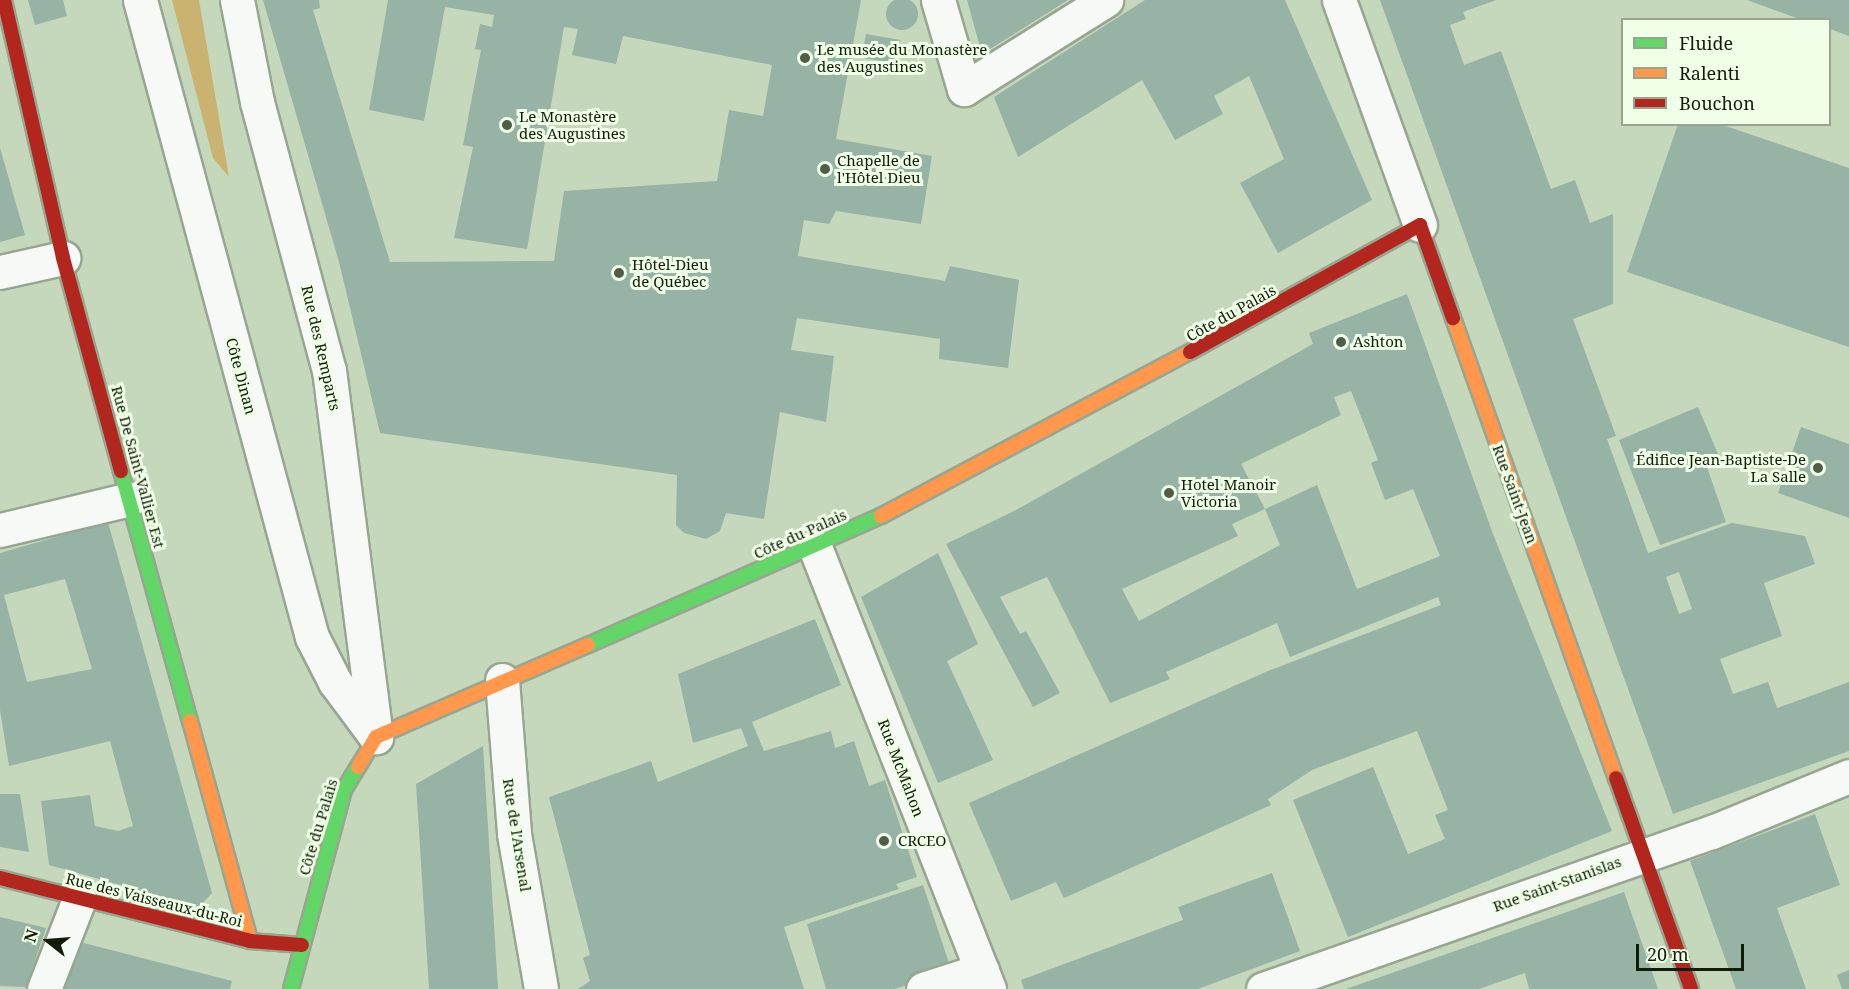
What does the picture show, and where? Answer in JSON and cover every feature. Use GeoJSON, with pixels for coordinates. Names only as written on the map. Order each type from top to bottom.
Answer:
{"type":"FeatureCollection","features":[{"type":"Feature","properties":{"kind":"street","name":"Rue De Saint-Vallier Est"},"geometry":{"type":"LineString","coordinates":[[4,0],[63,258],[250,941]]}},
{"type":"Feature","properties":{"kind":"street","name":"Côte Dinan"},"geometry":{"type":"LineString","coordinates":[[140,0],[312,637],[326,668],[376,737]]}},
{"type":"Feature","properties":{"kind":"street","name":"Rue des Remparts"},"geometry":{"type":"LineString","coordinates":[[237,0],[257,102],[329,370],[376,737]]}},
{"type":"Feature","properties":{"kind":"street"},"geometry":{"type":"LineString","coordinates":[[938,0],[964,89],[1106,0]]}},
{"type":"Feature","properties":{"kind":"street","name":"Rue Saint-Jean"},"geometry":{"type":"LineString","coordinates":[[1339,0],[1691,989]]}},
{"type":"Feature","properties":{"kind":"street","name":"Côte du Palais"},"geometry":{"type":"LineString","coordinates":[[291,989],[344,790],[376,737],[502,680],[815,547],[1092,410],[1420,225]]}},
{"type":"Feature","properties":{"kind":"street"},"geometry":{"type":"LineString","coordinates":[[0,272],[63,258]]}},
{"type":"Feature","properties":{"kind":"street"},"geometry":{"type":"LineString","coordinates":[[0,530],[130,499]]}},
{"type":"Feature","properties":{"kind":"street","name":"Rue McMahon"},"geometry":{"type":"LineString","coordinates":[[815,547],[986,980]]}},
{"type":"Feature","properties":{"kind":"street","name":"Rue de l'Arsenal"},"geometry":{"type":"LineString","coordinates":[[502,680],[514,834],[541,989]]}},
{"type":"Feature","properties":{"kind":"street","name":"Rue Saint-Stanislas"},"geometry":{"type":"LineString","coordinates":[[1280,986],[1642,852],[1712,832],[1849,776]]}},
{"type":"Feature","properties":{"kind":"street","name":"Rue des Vaisseaux-du-Roi"},"geometry":{"type":"LineString","coordinates":[[0,878],[250,941],[302,945]]}},
{"type":"Feature","properties":{"kind":"street"},"geometry":{"type":"LineString","coordinates":[[45,989],[79,899]]}},
{"type":"Feature","properties":{"kind":"street"},"geometry":{"type":"LineString","coordinates":[[923,989],[986,980]]}},
{"type":"Feature","properties":{"kind":"shaded area"},"geometry":{"type":"Polygon","coordinates":[[[172,0],[199,0],[229,177],[213,158],[172,0]]]}},
{"type":"Feature","properties":{"kind":"building"},"geometry":{"type":"Polygon","coordinates":[[[899,-1],[908,0],[916,8],[918,14],[913,25],[902,30],[891,25],[886,14],[891,3],[899,-1]]]}},
{"type":"Feature","properties":{"kind":"building"},"geometry":{"type":"Polygon","coordinates":[[[28,0],[63,0],[67,16],[35,25],[28,0]]]}},
{"type":"Feature","properties":{"kind":"building","name":"Hôtel-Dieu de Québec"},"geometry":{"type":"Polygon","coordinates":[[[263,0],[319,0],[320,8],[313,10],[390,262],[554,261],[564,191],[717,181],[729,110],[763,116],[772,65],[623,36],[616,64],[572,55],[578,29],[564,27],[527,249],[454,238],[473,147],[463,145],[481,50],[475,49],[480,24],[492,27],[494,15],[445,7],[424,121],[369,110],[388,0],[861,0],[836,139],[932,156],[921,224],[836,211],[829,224],[804,220],[798,256],[945,281],[950,266],[1019,280],[1008,368],[939,359],[940,339],[797,318],[791,350],[834,356],[826,422],[780,412],[764,519],[726,513],[720,531],[706,539],[684,533],[676,525],[677,475],[380,433],[339,262],[263,0]]]}},
{"type":"Feature","properties":{"kind":"building"},"geometry":{"type":"Polygon","coordinates":[[[967,0],[1068,0],[982,54],[967,0]]]}},
{"type":"Feature","properties":{"kind":"building"},"geometry":{"type":"Polygon","coordinates":[[[1145,0],[1285,0],[1372,200],[1278,253],[1240,183],[1284,159],[1249,76],[1214,96],[1223,114],[1175,140],[1142,80],[1018,157],[994,97],[1145,0]]]}},
{"type":"Feature","properties":{"kind":"building"},"geometry":{"type":"Polygon","coordinates":[[[1380,0],[1496,0],[1463,12],[1466,19],[1450,25],[1464,65],[1501,51],[1551,189],[1575,180],[1590,223],[1613,214],[1613,304],[1573,319],[1616,436],[1607,439],[1648,553],[1732,523],[1805,536],[1815,564],[1764,583],[1782,636],[1720,659],[1733,694],[1768,682],[1777,708],[1849,682],[1849,751],[1673,814],[1380,0]],[[1679,572],[1666,577],[1679,614],[1692,609],[1679,572]]]}},
{"type":"Feature","properties":{"kind":"building"},"geometry":{"type":"Polygon","coordinates":[[[1747,0],[1849,0],[1849,36],[1831,29],[1831,18],[1796,18],[1747,0]]]}},
{"type":"Feature","properties":{"kind":"building"},"geometry":{"type":"Polygon","coordinates":[[[866,34],[900,40],[896,64],[862,58],[866,34]]]}},
{"type":"Feature","properties":{"kind":"building"},"geometry":{"type":"Polygon","coordinates":[[[1677,126],[1726,126],[1849,168],[1849,347],[1627,272],[1677,126]]]}},
{"type":"Feature","properties":{"kind":"building"},"geometry":{"type":"Polygon","coordinates":[[[0,148],[25,235],[0,242],[0,148]]]}},
{"type":"Feature","properties":{"kind":"building"},"geometry":{"type":"Polygon","coordinates":[[[1407,294],[1493,534],[1612,831],[1348,937],[1293,800],[1373,767],[1408,854],[1445,839],[1435,815],[1448,810],[1417,731],[1312,770],[1268,799],[1271,805],[1064,898],[1056,882],[1011,901],[969,803],[1268,671],[1441,605],[1438,597],[1290,657],[1277,623],[1166,672],[1170,679],[1110,703],[1047,577],[1000,597],[1020,634],[1026,631],[1060,693],[1033,707],[946,544],[1014,511],[1313,344],[1309,333],[1407,294]],[[1351,391],[1334,397],[1341,415],[1241,464],[1265,509],[1317,485],[1357,589],[1440,556],[1413,489],[1385,500],[1371,463],[1378,460],[1351,391]],[[1265,509],[1232,524],[1238,536],[1122,589],[1139,621],[1280,545],[1265,509]]]}},
{"type":"Feature","properties":{"kind":"building"},"geometry":{"type":"Polygon","coordinates":[[[1698,407],[1721,461],[1707,467],[1726,522],[1660,545],[1619,440],[1698,407]]]}},
{"type":"Feature","properties":{"kind":"building","name":"Édifice Jean-Baptiste-De La Salle"},"geometry":{"type":"Polygon","coordinates":[[[1801,427],[1849,444],[1849,518],[1778,493],[1801,427]]]}},
{"type":"Feature","properties":{"kind":"building"},"geometry":{"type":"Polygon","coordinates":[[[108,522],[212,893],[199,907],[49,865],[41,801],[90,795],[95,826],[118,831],[133,826],[110,741],[9,766],[0,710],[0,553],[108,522]],[[65,579],[4,595],[27,682],[92,669],[65,579]]]}},
{"type":"Feature","properties":{"kind":"building"},"geometry":{"type":"Polygon","coordinates":[[[938,553],[978,644],[947,661],[993,760],[938,783],[861,597],[938,553]]]}},
{"type":"Feature","properties":{"kind":"building","name":"CRCEO"},"geometry":{"type":"Polygon","coordinates":[[[815,619],[841,685],[752,722],[764,751],[831,731],[835,748],[854,741],[869,786],[885,780],[917,877],[896,884],[899,889],[784,927],[804,989],[578,989],[590,981],[583,958],[590,955],[549,797],[651,761],[658,782],[748,746],[741,728],[693,743],[678,674],[815,619]]]}},
{"type":"Feature","properties":{"kind":"building"},"geometry":{"type":"Polygon","coordinates":[[[483,746],[498,989],[429,989],[416,784],[483,746]]]}},
{"type":"Feature","properties":{"kind":"building"},"geometry":{"type":"Polygon","coordinates":[[[0,794],[20,794],[29,852],[0,847],[0,794]]]}},
{"type":"Feature","properties":{"kind":"building"},"geometry":{"type":"Polygon","coordinates":[[[1815,814],[1840,885],[1777,908],[1806,989],[1736,989],[1690,861],[1815,814]]]}},
{"type":"Feature","properties":{"kind":"building"},"geometry":{"type":"Polygon","coordinates":[[[1272,873],[1300,951],[1198,989],[1024,989],[1021,980],[1183,920],[1178,907],[1272,873]]]}},
{"type":"Feature","properties":{"kind":"building"},"geometry":{"type":"Polygon","coordinates":[[[923,885],[952,972],[894,989],[826,989],[807,924],[923,885]]]}},
{"type":"Feature","properties":{"kind":"building"},"geometry":{"type":"Polygon","coordinates":[[[1624,892],[1658,989],[1529,989],[1525,973],[1479,989],[1346,989],[1624,892]]]}},
{"type":"Feature","properties":{"kind":"building"},"geometry":{"type":"Polygon","coordinates":[[[0,917],[46,928],[26,987],[0,986],[0,917]]]}},
{"type":"Feature","properties":{"kind":"building"},"geometry":{"type":"Polygon","coordinates":[[[72,940],[232,981],[230,989],[52,989],[72,940]]]}},
{"type":"Feature","properties":{"kind":"building"},"geometry":{"type":"Polygon","coordinates":[[[1849,970],[1849,989],[1842,989],[1837,975],[1849,970]]]}},
{"type":"Feature","properties":{"kind":"traffic: fast"},"geometry":{"type":"LineString","coordinates":[[121,471],[190,721]]}},
{"type":"Feature","properties":{"kind":"traffic: fast"},"geometry":{"type":"LineString","coordinates":[[588,645],[881,516]]}},
{"type":"Feature","properties":{"kind":"traffic: fast"},"geometry":{"type":"LineString","coordinates":[[291,989],[344,790],[358,767]]}},
{"type":"Feature","properties":{"kind":"traffic: slow"},"geometry":{"type":"LineString","coordinates":[[1453,318],[1616,778]]}},
{"type":"Feature","properties":{"kind":"traffic: slow"},"geometry":{"type":"LineString","coordinates":[[881,516],[1190,352]]}},
{"type":"Feature","properties":{"kind":"traffic: slow"},"geometry":{"type":"LineString","coordinates":[[358,767],[376,737],[588,645]]}},
{"type":"Feature","properties":{"kind":"traffic: slow"},"geometry":{"type":"LineString","coordinates":[[190,721],[250,941]]}},
{"type":"Feature","properties":{"kind":"traffic: jam"},"geometry":{"type":"LineString","coordinates":[[4,0],[63,258],[121,471]]}},
{"type":"Feature","properties":{"kind":"traffic: jam"},"geometry":{"type":"LineString","coordinates":[[1190,352],[1420,225],[1453,318]]}},
{"type":"Feature","properties":{"kind":"traffic: jam"},"geometry":{"type":"LineString","coordinates":[[1616,778],[1691,989]]}},
{"type":"Feature","properties":{"kind":"traffic: jam"},"geometry":{"type":"LineString","coordinates":[[0,878],[250,941],[302,945]]}},
{"type":"Feature","properties":{"kind":"place","name":"Le musée du Monastère des Augustines"},"geometry":{"type":"Point","coordinates":[805,58]}},
{"type":"Feature","properties":{"kind":"place","name":"Le Monastère des Augustines"},"geometry":{"type":"Point","coordinates":[507,125]}},
{"type":"Feature","properties":{"kind":"place","name":"Chapelle de l'Hôtel Dieu"},"geometry":{"type":"Point","coordinates":[825,169]}},
{"type":"Feature","properties":{"kind":"place","name":"Hôtel-Dieu de Québec"},"geometry":{"type":"Point","coordinates":[619,273]}},
{"type":"Feature","properties":{"kind":"place","name":"Ashton"},"geometry":{"type":"Point","coordinates":[1341,342]}},
{"type":"Feature","properties":{"kind":"place","name":"Édifice Jean-Baptiste-De La Salle"},"geometry":{"type":"Point","coordinates":[1818,468]}},
{"type":"Feature","properties":{"kind":"place","name":"Hotel Manoir Victoria"},"geometry":{"type":"Point","coordinates":[1169,493]}},
{"type":"Feature","properties":{"kind":"place","name":"CRCEO"},"geometry":{"type":"Point","coordinates":[884,841]}}]}
